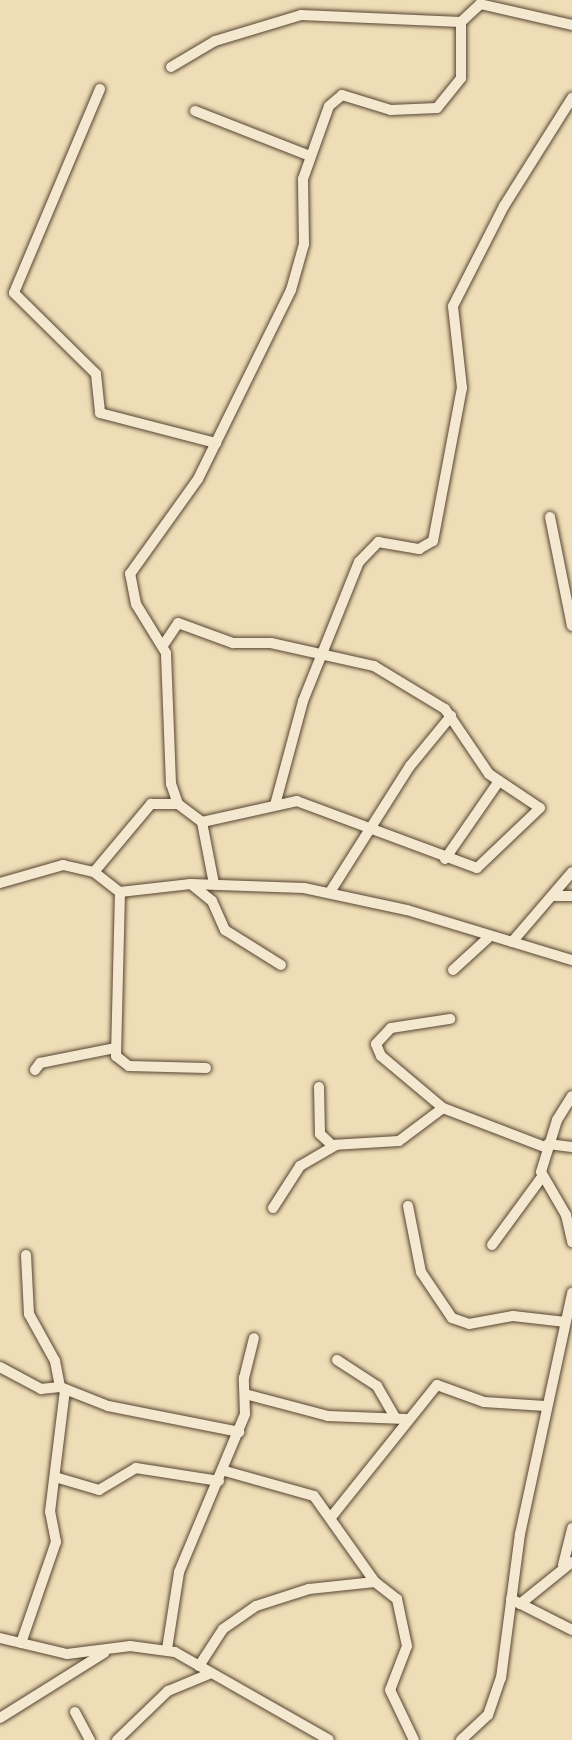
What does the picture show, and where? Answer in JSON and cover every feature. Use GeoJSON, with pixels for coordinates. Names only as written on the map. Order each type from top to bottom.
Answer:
{"type":"FeatureCollection","features":[{"type":"Feature","properties":{"kind":"street"},"geometry":{"type":"LineString","coordinates":[[171,67],[215,41],[301,15],[461,22],[480,4],[572,25]]}},
{"type":"Feature","properties":{"kind":"street"},"geometry":{"type":"LineString","coordinates":[[178,804],[163,643],[136,604],[130,574],[188,496],[291,290],[304,244],[301,191],[324,115],[342,95],[400,111],[440,106],[463,70],[461,22]]}},
{"type":"Feature","properties":{"kind":"street"},"geometry":{"type":"LineString","coordinates":[[100,89],[14,293],[96,374],[100,412],[216,443]]}},
{"type":"Feature","properties":{"kind":"street"},"geometry":{"type":"LineString","coordinates":[[275,805],[322,654],[370,545],[419,549],[433,541],[462,388],[453,306],[504,206],[572,98]]}},
{"type":"Feature","properties":{"kind":"street"},"geometry":{"type":"LineString","coordinates":[[195,111],[310,156]]}},
{"type":"Feature","properties":{"kind":"street"},"geometry":{"type":"LineString","coordinates":[[550,517],[572,626]]}},
{"type":"Feature","properties":{"kind":"street"},"geometry":{"type":"LineString","coordinates":[[163,643],[178,623],[233,643],[322,654],[374,666],[452,716],[499,780],[536,803],[537,813],[486,864],[467,867],[297,802],[202,822]]}},
{"type":"Feature","properties":{"kind":"street"},"geometry":{"type":"LineString","coordinates":[[330,892],[370,828],[452,716]]}},
{"type":"Feature","properties":{"kind":"street"},"geometry":{"type":"LineString","coordinates":[[445,859],[499,780]]}},
{"type":"Feature","properties":{"kind":"street"},"geometry":{"type":"LineString","coordinates":[[94,872],[151,804],[178,804],[202,822],[214,884]]}},
{"type":"Feature","properties":{"kind":"street"},"geometry":{"type":"LineString","coordinates":[[0,884],[63,865],[94,872],[120,892],[191,884],[330,892],[572,960]]}},
{"type":"Feature","properties":{"kind":"street"},"geometry":{"type":"LineString","coordinates":[[512,942],[572,872]]}},
{"type":"Feature","properties":{"kind":"street"},"geometry":{"type":"LineString","coordinates":[[191,884],[212,901],[225,930],[281,965]]}},
{"type":"Feature","properties":{"kind":"street"},"geometry":{"type":"LineString","coordinates":[[120,892],[115,1048],[128,1066],[206,1068]]}},
{"type":"Feature","properties":{"kind":"street"},"geometry":{"type":"LineString","coordinates":[[552,896],[572,896]]}},
{"type":"Feature","properties":{"kind":"street"},"geometry":{"type":"LineString","coordinates":[[453,970],[488,938]]}},
{"type":"Feature","properties":{"kind":"street"},"geometry":{"type":"LineString","coordinates":[[450,1019],[391,1028],[376,1044],[381,1056],[443,1108],[547,1146],[572,1147]]}},
{"type":"Feature","properties":{"kind":"street"},"geometry":{"type":"LineString","coordinates":[[35,1070],[43,1062],[115,1048]]}},
{"type":"Feature","properties":{"kind":"street"},"geometry":{"type":"LineString","coordinates":[[319,1087],[320,1134],[336,1145]]}},
{"type":"Feature","properties":{"kind":"street"},"geometry":{"type":"LineString","coordinates":[[492,1245],[542,1177],[547,1146],[572,1096]]}},
{"type":"Feature","properties":{"kind":"street"},"geometry":{"type":"LineString","coordinates":[[273,1208],[300,1166],[336,1145],[399,1141],[443,1108]]}},
{"type":"Feature","properties":{"kind":"street"},"geometry":{"type":"LineString","coordinates":[[542,1177],[566,1215],[572,1242]]}},
{"type":"Feature","properties":{"kind":"street"},"geometry":{"type":"LineString","coordinates":[[408,1206],[421,1272],[452,1318],[469,1324],[513,1316],[568,1319]]}},
{"type":"Feature","properties":{"kind":"street"},"geometry":{"type":"LineString","coordinates":[[21,1643],[56,1542],[50,1512],[62,1389],[55,1361],[29,1314],[26,1255]]}},
{"type":"Feature","properties":{"kind":"street"},"geometry":{"type":"LineString","coordinates":[[461,1740],[492,1705],[516,1601],[545,1406],[568,1319],[572,1293]]}},
{"type":"Feature","properties":{"kind":"street"},"geometry":{"type":"LineString","coordinates":[[167,1649],[175,1627],[176,1584],[239,1432],[254,1338]]}},
{"type":"Feature","properties":{"kind":"street"},"geometry":{"type":"LineString","coordinates":[[337,1360],[377,1386],[400,1418]]}},
{"type":"Feature","properties":{"kind":"street"},"geometry":{"type":"LineString","coordinates":[[0,1367],[41,1388],[62,1389],[108,1406],[239,1432]]}},
{"type":"Feature","properties":{"kind":"street"},"geometry":{"type":"LineString","coordinates":[[332,1516],[400,1418],[441,1384],[475,1400],[545,1406]]}},
{"type":"Feature","properties":{"kind":"street"},"geometry":{"type":"LineString","coordinates":[[245,1394],[328,1416],[400,1418]]}},
{"type":"Feature","properties":{"kind":"street"},"geometry":{"type":"LineString","coordinates":[[55,1477],[99,1490],[136,1468],[222,1476],[308,1492],[332,1516],[375,1582],[403,1608],[407,1646],[390,1690],[414,1740]]}},
{"type":"Feature","properties":{"kind":"street"},"geometry":{"type":"LineString","coordinates":[[516,1601],[567,1563],[572,1528]]}},
{"type":"Feature","properties":{"kind":"street"},"geometry":{"type":"LineString","coordinates":[[337,1584],[361,1560]]}},
{"type":"Feature","properties":{"kind":"street"},"geometry":{"type":"LineString","coordinates":[[199,1667],[223,1629],[243,1613],[337,1584],[375,1582]]}},
{"type":"Feature","properties":{"kind":"street"},"geometry":{"type":"LineString","coordinates":[[516,1601],[572,1630]]}},
{"type":"Feature","properties":{"kind":"street"},"geometry":{"type":"LineString","coordinates":[[0,1638],[67,1654],[167,1649],[329,1740]]}},
{"type":"Feature","properties":{"kind":"street"},"geometry":{"type":"LineString","coordinates":[[0,1718],[108,1651]]}},
{"type":"Feature","properties":{"kind":"street"},"geometry":{"type":"LineString","coordinates":[[117,1740],[168,1691],[209,1674]]}},
{"type":"Feature","properties":{"kind":"street"},"geometry":{"type":"LineString","coordinates":[[75,1712],[90,1740]]}}]}
